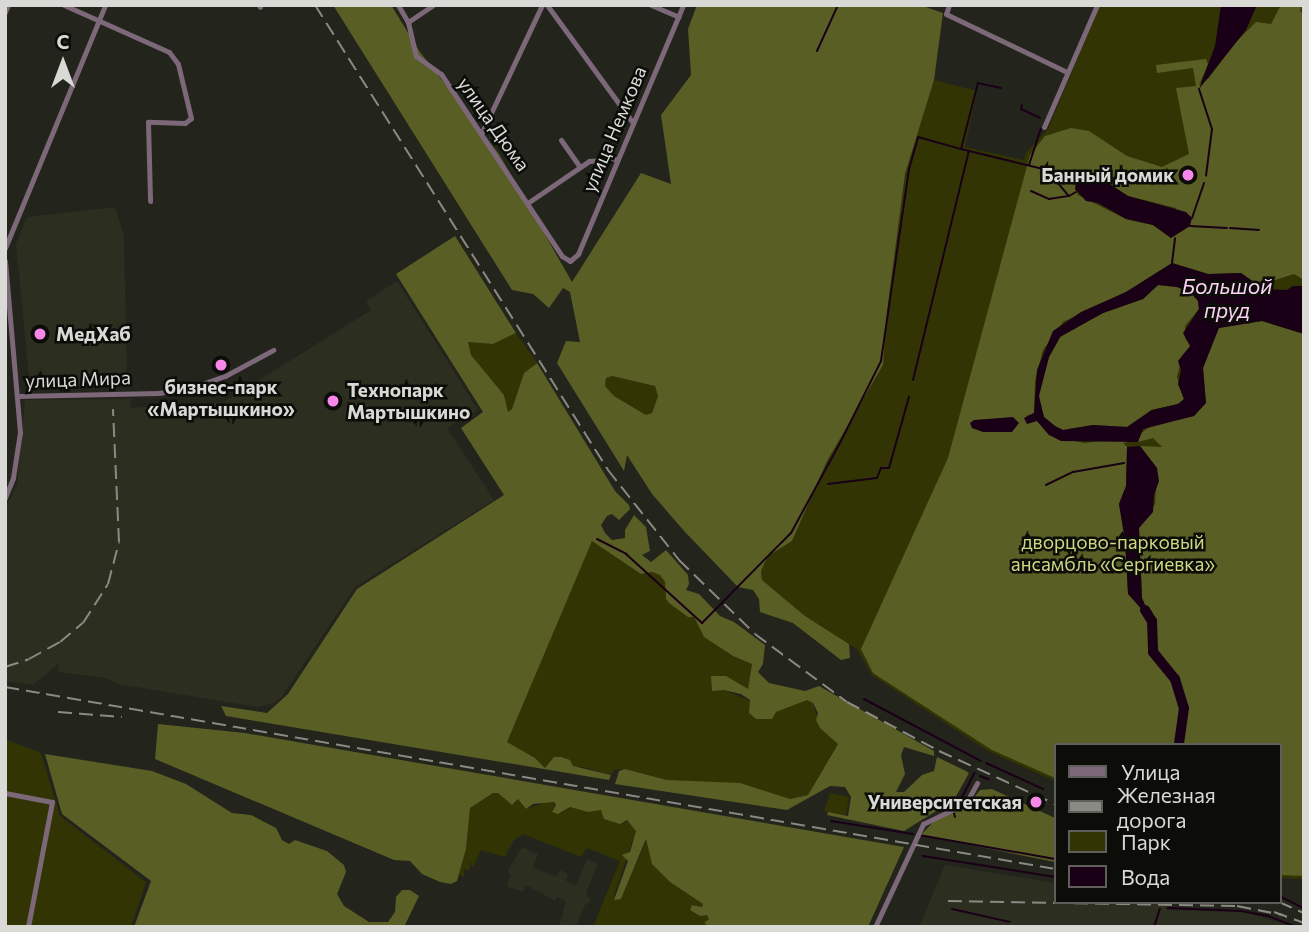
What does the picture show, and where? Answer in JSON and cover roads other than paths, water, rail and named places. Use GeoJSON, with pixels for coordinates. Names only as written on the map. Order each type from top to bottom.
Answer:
{"type":"FeatureCollection","features":[{"type":"Feature","properties":{"kind":"street"},"geometry":{"type":"LineString","coordinates":[[5,12],[8,5]]}},
{"type":"Feature","properties":{"kind":"street"},"geometry":{"type":"LineString","coordinates":[[64,5],[169,52],[178,64],[191,118],[184,122],[148,122],[150,201]]}},
{"type":"Feature","properties":{"kind":"street"},"geometry":{"type":"LineString","coordinates":[[5,248],[105,5]]}},
{"type":"Feature","properties":{"kind":"street","name":"улица Дюма"},"geometry":{"type":"LineString","coordinates":[[398,5],[408,22],[416,56],[440,74],[529,202],[562,256],[570,261]]}},
{"type":"Feature","properties":{"kind":"street"},"geometry":{"type":"LineString","coordinates":[[408,22],[433,5]]}},
{"type":"Feature","properties":{"kind":"street"},"geometry":{"type":"LineString","coordinates":[[482,132],[545,5],[633,123]]}},
{"type":"Feature","properties":{"kind":"street"},"geometry":{"type":"LineString","coordinates":[[650,5],[679,17]]}},
{"type":"Feature","properties":{"kind":"street","name":"улица Немкова"},"geometry":{"type":"LineString","coordinates":[[570,261],[578,254],[683,5]]}},
{"type":"Feature","properties":{"kind":"street"},"geometry":{"type":"LineString","coordinates":[[949,5],[946,14],[1068,72]]}},
{"type":"Feature","properties":{"kind":"street"},"geometry":{"type":"LineString","coordinates":[[1044,127],[1097,5]]}},
{"type":"Feature","properties":{"kind":"street"},"geometry":{"type":"LineString","coordinates":[[561,139],[580,167]]}},
{"type":"Feature","properties":{"kind":"street"},"geometry":{"type":"LineString","coordinates":[[529,202],[589,161],[618,159]]}},
{"type":"Feature","properties":{"kind":"street"},"geometry":{"type":"LineString","coordinates":[[5,261],[17,396]]}},
{"type":"Feature","properties":{"kind":"street","name":"улица Мира"},"geometry":{"type":"LineString","coordinates":[[6,496],[13,478],[20,432],[17,396],[159,393],[193,387],[225,376],[273,350]]}},
{"type":"Feature","properties":{"kind":"street"},"geometry":{"type":"LineString","coordinates":[[875,927],[923,824],[966,803],[977,783]]}},
{"type":"Feature","properties":{"kind":"street"},"geometry":{"type":"LineString","coordinates":[[5,793],[52,802],[28,927]]}},
{"type":"Feature","properties":{"kind":"water"},"geometry":{"type":"Polygon","coordinates":[[[1221,5],[1257,5],[1246,30],[1199,89],[1215,46],[1221,5]]]}},
{"type":"Feature","properties":{"kind":"water"},"geometry":{"type":"Polygon","coordinates":[[[1088,170],[1128,196],[1186,212],[1192,218],[1190,226],[1171,238],[1153,225],[1126,219],[1098,203],[1086,201],[1075,189],[1077,178],[1088,170]]]}},
{"type":"Feature","properties":{"kind":"water","name":"Большой пруд"},"geometry":{"type":"Polygon","coordinates":[[[1172,263],[1208,274],[1241,273],[1264,289],[1287,290],[1293,286],[1302,286],[1304,334],[1262,321],[1219,328],[1203,368],[1206,403],[1194,416],[1143,429],[1138,442],[1061,441],[1049,435],[1037,421],[1027,424],[1024,418],[1034,413],[1037,370],[1053,331],[1081,312],[1126,292],[1172,263]],[[1158,285],[1143,299],[1103,313],[1060,337],[1049,357],[1039,396],[1044,417],[1063,430],[1093,425],[1127,427],[1152,410],[1178,404],[1184,399],[1178,384],[1181,370],[1178,361],[1190,346],[1183,333],[1199,309],[1198,301],[1191,293],[1177,287],[1158,285]]]}},
{"type":"Feature","properties":{"kind":"water"},"geometry":{"type":"Polygon","coordinates":[[[1013,417],[1019,423],[1012,432],[983,432],[972,428],[970,423],[974,420],[1013,417]]]}},
{"type":"Feature","properties":{"kind":"water"},"geometry":{"type":"Polygon","coordinates":[[[1140,446],[1157,468],[1159,481],[1154,495],[1153,512],[1139,528],[1142,598],[1152,621],[1128,594],[1125,540],[1119,504],[1126,486],[1127,447],[1140,446]]]}},
{"type":"Feature","properties":{"kind":"waterway"},"geometry":{"type":"LineString","coordinates":[[817,51],[838,5]]}},
{"type":"Feature","properties":{"kind":"waterway"},"geometry":{"type":"LineString","coordinates":[[1001,88],[978,83],[961,149],[1047,170],[1069,196],[1076,192]]}},
{"type":"Feature","properties":{"kind":"waterway"},"geometry":{"type":"LineString","coordinates":[[1199,89],[1212,129],[1206,176]]}},
{"type":"Feature","properties":{"kind":"waterway"},"geometry":{"type":"LineString","coordinates":[[1022,105],[1021,109],[1040,118]]}},
{"type":"Feature","properties":{"kind":"waterway"},"geometry":{"type":"LineString","coordinates":[[1029,165],[1041,129]]}},
{"type":"Feature","properties":{"kind":"waterway"},"geometry":{"type":"LineString","coordinates":[[597,539],[626,554],[702,623],[791,533],[881,361],[909,169],[918,137],[961,149]]}},
{"type":"Feature","properties":{"kind":"waterway"},"geometry":{"type":"LineString","coordinates":[[913,380],[969,151]]}},
{"type":"Feature","properties":{"kind":"waterway"},"geometry":{"type":"LineString","coordinates":[[1192,218],[1204,183]]}},
{"type":"Feature","properties":{"kind":"waterway"},"geometry":{"type":"LineString","coordinates":[[1031,191],[1049,199],[1069,196]]}},
{"type":"Feature","properties":{"kind":"waterway"},"geometry":{"type":"LineString","coordinates":[[1190,226],[1227,228]]}},
{"type":"Feature","properties":{"kind":"waterway"},"geometry":{"type":"LineString","coordinates":[[1230,228],[1259,230]]}},
{"type":"Feature","properties":{"kind":"waterway"},"geometry":{"type":"LineString","coordinates":[[1172,263],[1175,238]]}},
{"type":"Feature","properties":{"kind":"waterway"},"geometry":{"type":"LineString","coordinates":[[828,484],[877,478],[881,468],[889,468],[909,397]]}},
{"type":"Feature","properties":{"kind":"waterway"},"geometry":{"type":"LineString","coordinates":[[1046,485],[1073,472],[1124,463]]}},
{"type":"Feature","properties":{"kind":"waterway"},"geometry":{"type":"LineString","coordinates":[[1145,610],[1152,621],[1153,652],[1175,679],[1184,708],[1179,743]]}},
{"type":"Feature","properties":{"kind":"waterway"},"geometry":{"type":"LineString","coordinates":[[864,699],[981,761]]}},
{"type":"Feature","properties":{"kind":"waterway"},"geometry":{"type":"LineString","coordinates":[[986,763],[1043,789]]}},
{"type":"Feature","properties":{"kind":"waterway"},"geometry":{"type":"LineString","coordinates":[[952,807],[959,803],[974,773]]}},
{"type":"Feature","properties":{"kind":"waterway"},"geometry":{"type":"LineString","coordinates":[[980,776],[988,779]]}},
{"type":"Feature","properties":{"kind":"waterway"},"geometry":{"type":"LineString","coordinates":[[954,813],[955,817]]}},
{"type":"Feature","properties":{"kind":"waterway"},"geometry":{"type":"LineString","coordinates":[[831,821],[913,834]]}},
{"type":"Feature","properties":{"kind":"waterway"},"geometry":{"type":"LineString","coordinates":[[919,835],[1054,859]]}},
{"type":"Feature","properties":{"kind":"waterway"},"geometry":{"type":"LineString","coordinates":[[923,856],[1054,877]]}},
{"type":"Feature","properties":{"kind":"waterway"},"geometry":{"type":"LineString","coordinates":[[1281,897],[1304,908]]}},
{"type":"Feature","properties":{"kind":"waterway"},"geometry":{"type":"LineString","coordinates":[[1168,908],[1241,911],[1268,916],[1297,927]]}},
{"type":"Feature","properties":{"kind":"waterway"},"geometry":{"type":"LineString","coordinates":[[952,909],[1010,922]]}},
{"type":"Feature","properties":{"kind":"waterway"},"geometry":{"type":"LineString","coordinates":[[1154,927],[1160,909]]}},
{"type":"Feature","properties":{"kind":"railway"},"geometry":{"type":"LineString","coordinates":[[315,5],[608,470],[679,560],[755,634],[847,702],[939,751],[1054,804]]}},
{"type":"Feature","properties":{"kind":"railway"},"geometry":{"type":"LineString","coordinates":[[5,667],[29,659],[60,642],[83,623],[108,584],[119,542],[113,409]]}},
{"type":"Feature","properties":{"kind":"railway"},"geometry":{"type":"LineString","coordinates":[[5,687],[1054,869]]}},
{"type":"Feature","properties":{"kind":"railway"},"geometry":{"type":"LineString","coordinates":[[58,712],[122,717]]}},
{"type":"Feature","properties":{"kind":"railway"},"geometry":{"type":"LineString","coordinates":[[948,901],[1054,903]]}},
{"type":"Feature","properties":{"kind":"railway"},"geometry":{"type":"LineString","coordinates":[[1281,903],[1304,913]]}},
{"type":"Feature","properties":{"kind":"railway"},"geometry":{"type":"LineString","coordinates":[[1121,904],[1237,906],[1283,915]]}},
{"type":"Feature","properties":{"kind":"railway"},"geometry":{"type":"LineString","coordinates":[[1274,912],[1304,923]]}},
{"type":"Feature","properties":{"kind":"place","name":"Банный домик"},"geometry":{"type":"Point","coordinates":[1188,175]}},
{"type":"Feature","properties":{"kind":"place","name":"МедХаб"},"geometry":{"type":"Point","coordinates":[40,334]}},
{"type":"Feature","properties":{"kind":"place","name":"бизнес-парк «Мартышкино»"},"geometry":{"type":"Point","coordinates":[221,365]}},
{"type":"Feature","properties":{"kind":"place","name":"Технопарк Мартышкино"},"geometry":{"type":"Point","coordinates":[333,401]}},
{"type":"Feature","properties":{"kind":"place","name":"Университетская"},"geometry":{"type":"Point","coordinates":[1036,802]}},
{"type":"Feature","properties":{"kind":"park label","name":"дворцово-парковый ансамбль «Сергиевка»"},"geometry":{"type":"Point","coordinates":[1113,553]}}]}
